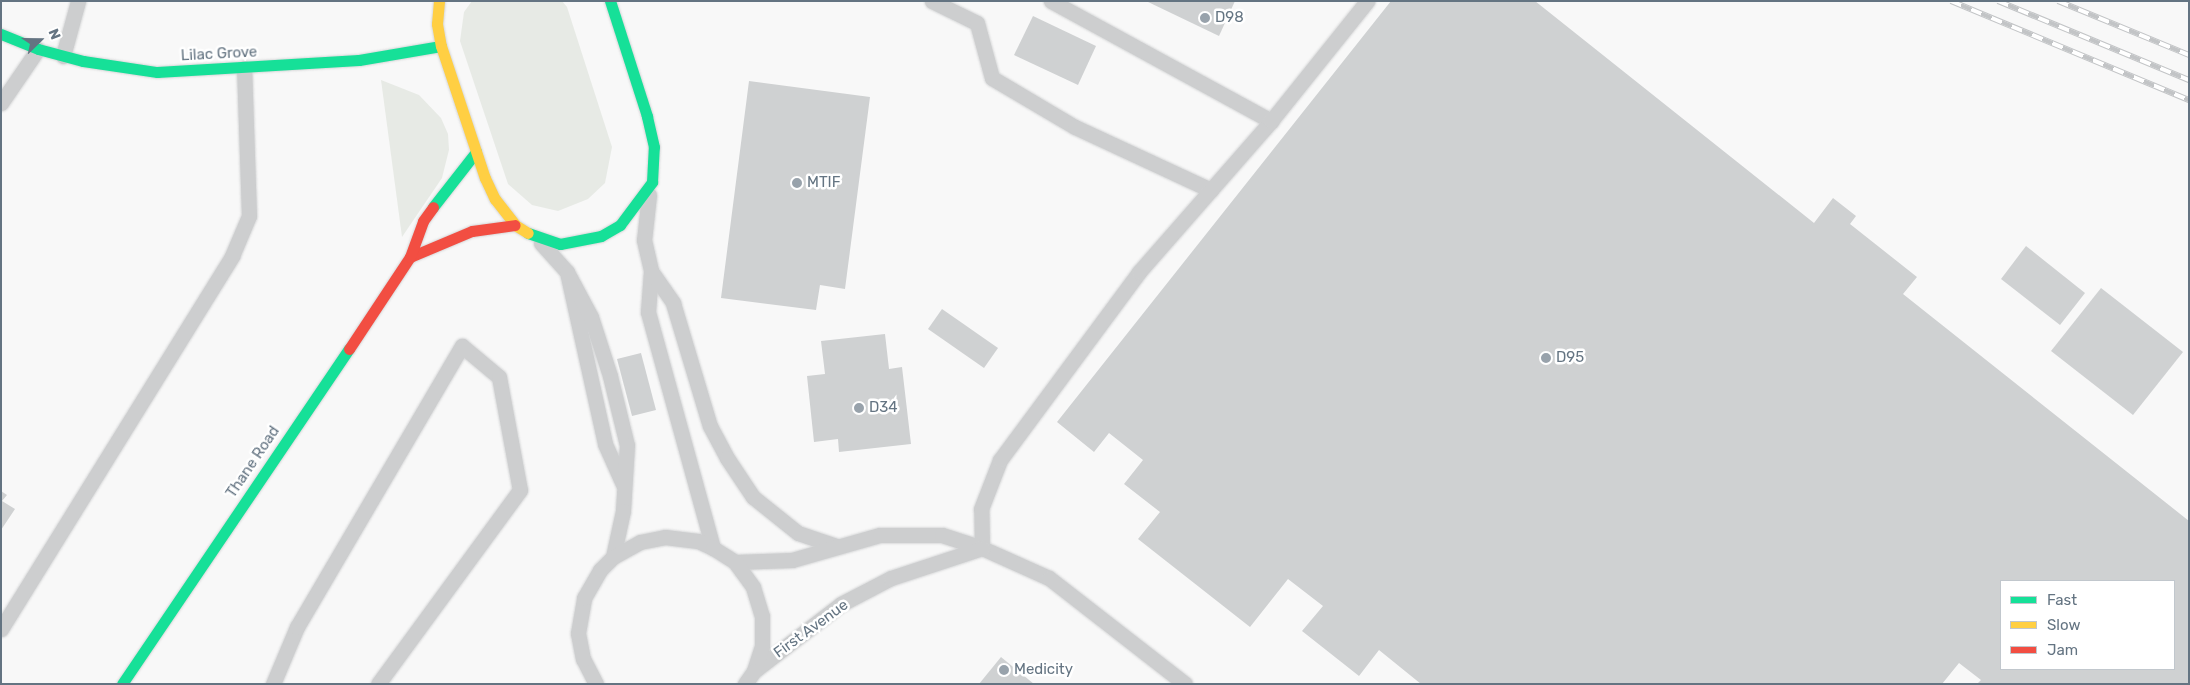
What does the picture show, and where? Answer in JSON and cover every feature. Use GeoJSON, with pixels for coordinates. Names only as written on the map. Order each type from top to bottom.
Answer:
{"type":"FeatureCollection","features":[{"type":"Feature","properties":{"kind":"street"},"geometry":{"type":"LineString","coordinates":[[439,1],[437,24],[442,46],[476,152],[495,199],[515,225],[535,238],[560,244],[577,243],[601,236],[620,225],[652,182],[654,148],[647,116],[610,1]]}},
{"type":"Feature","properties":{"kind":"street","name":"Lilac Grove"},"geometry":{"type":"LineString","coordinates":[[1,34],[38,49],[63,56],[127,70],[157,72],[359,60],[442,46]]}},
{"type":"Feature","properties":{"kind":"street","name":"Thane Road"},"geometry":{"type":"LineString","coordinates":[[122,684],[410,257],[423,221],[476,152]]}},
{"type":"Feature","properties":{"kind":"street"},"geometry":{"type":"LineString","coordinates":[[410,257],[472,231],[515,225]]}},
{"type":"Feature","properties":{"kind":"lane"},"geometry":{"type":"LineString","coordinates":[[63,56],[78,1]]}},
{"type":"Feature","properties":{"kind":"lane"},"geometry":{"type":"LineString","coordinates":[[932,1],[977,23],[992,78],[1075,127],[1211,190]]}},
{"type":"Feature","properties":{"kind":"lane"},"geometry":{"type":"LineString","coordinates":[[1051,1],[1271,121]]}},
{"type":"Feature","properties":{"kind":"lane"},"geometry":{"type":"LineString","coordinates":[[982,548],[981,509],[1000,460],[1140,272],[1271,121],[1367,1]]}},
{"type":"Feature","properties":{"kind":"lane"},"geometry":{"type":"LineString","coordinates":[[1,104],[38,49]]}},
{"type":"Feature","properties":{"kind":"lane"},"geometry":{"type":"LineString","coordinates":[[1,629],[232,256],[249,216],[244,68]]}},
{"type":"Feature","properties":{"kind":"lane"},"geometry":{"type":"LineString","coordinates":[[652,182],[645,213],[644,240],[651,271],[648,312],[713,548]]}},
{"type":"Feature","properties":{"kind":"lane"},"geometry":{"type":"LineString","coordinates":[[535,238],[567,272],[591,317],[610,376],[627,445],[623,512],[613,557]]}},
{"type":"Feature","properties":{"kind":"lane"},"geometry":{"type":"LineString","coordinates":[[651,271],[673,303],[710,426],[732,466],[753,497],[798,533],[836,546]]}},
{"type":"Feature","properties":{"kind":"lane"},"geometry":{"type":"LineString","coordinates":[[567,272],[606,444],[624,486]]}},
{"type":"Feature","properties":{"kind":"lane"},"geometry":{"type":"LineString","coordinates":[[273,684],[297,626],[462,346],[499,377],[520,490],[378,684]]}},
{"type":"Feature","properties":{"kind":"lane"},"geometry":{"type":"LineString","coordinates":[[734,562],[792,560],[880,535],[942,535],[982,548],[1048,578],[1185,684]]}},
{"type":"Feature","properties":{"kind":"lane"},"geometry":{"type":"LineString","coordinates":[[596,684],[583,659],[578,633],[584,598],[600,570],[613,557],[640,542],[665,537],[698,541],[713,548],[734,562],[753,587],[762,616],[762,646],[754,671],[745,684]]}},
{"type":"Feature","properties":{"kind":"lane","name":"First Avenue"},"geometry":{"type":"LineString","coordinates":[[754,671],[841,604],[891,578],[982,548]]}},
{"type":"Feature","properties":{"kind":"shaded area"},"geometry":{"type":"Polygon","coordinates":[[[472,1],[562,1],[567,7],[612,147],[605,183],[588,199],[558,211],[532,205],[508,184],[460,41],[464,12],[472,1]]]}},
{"type":"Feature","properties":{"kind":"shaded area"},"geometry":{"type":"Polygon","coordinates":[[[381,80],[419,95],[441,118],[448,134],[449,150],[442,178],[402,237],[381,80]]]}},
{"type":"Feature","properties":{"kind":"building","name":"D98"},"geometry":{"type":"Polygon","coordinates":[[[1146,1],[1235,1],[1219,36],[1146,1]]]}},
{"type":"Feature","properties":{"kind":"building","name":"D95"},"geometry":{"type":"Polygon","coordinates":[[[1391,1],[1535,1],[1814,223],[1833,198],[1856,216],[1850,224],[1917,277],[1903,294],[2189,521],[2189,684],[1977,684],[1981,680],[1959,663],[1942,684],[1421,684],[1379,650],[1359,676],[1302,631],[1323,606],[1288,579],[1250,627],[1138,539],[1160,512],[1124,484],[1143,460],[1109,433],[1094,452],[1057,422],[1391,1]]]}},
{"type":"Feature","properties":{"kind":"building"},"geometry":{"type":"Polygon","coordinates":[[[1033,16],[1096,46],[1078,85],[1014,55],[1033,16]]]}},
{"type":"Feature","properties":{"kind":"building","name":"MTIF"},"geometry":{"type":"Polygon","coordinates":[[[749,81],[870,97],[845,289],[820,285],[816,310],[721,298],[749,81]]]}},
{"type":"Feature","properties":{"kind":"building"},"geometry":{"type":"Polygon","coordinates":[[[2026,246],[2085,293],[2060,325],[2001,279],[2026,246]]]}},
{"type":"Feature","properties":{"kind":"building"},"geometry":{"type":"Polygon","coordinates":[[[2101,288],[2183,352],[2133,415],[2051,351],[2101,288]]]}},
{"type":"Feature","properties":{"kind":"building"},"geometry":{"type":"Polygon","coordinates":[[[942,309],[998,348],[984,368],[928,329],[942,309]]]}},
{"type":"Feature","properties":{"kind":"building","name":"D34"},"geometry":{"type":"Polygon","coordinates":[[[885,334],[889,369],[902,367],[911,444],[839,452],[838,439],[814,442],[807,376],[825,374],[821,341],[885,334]]]}},
{"type":"Feature","properties":{"kind":"building"},"geometry":{"type":"Polygon","coordinates":[[[641,353],[656,410],[632,416],[617,359],[641,353]]]}},
{"type":"Feature","properties":{"kind":"building"},"geometry":{"type":"Polygon","coordinates":[[[1,491],[7,495],[2,501],[15,509],[1,530],[1,491]]]}},
{"type":"Feature","properties":{"kind":"building","name":"Medicity"},"geometry":{"type":"Polygon","coordinates":[[[1001,657],[1034,684],[979,684],[1001,657]]]}},
{"type":"Feature","properties":{"kind":"railway"},"geometry":{"type":"LineString","coordinates":[[1951,1],[2189,100]]}},
{"type":"Feature","properties":{"kind":"railway"},"geometry":{"type":"LineString","coordinates":[[1998,1],[2189,80]]}},
{"type":"Feature","properties":{"kind":"railway"},"geometry":{"type":"LineString","coordinates":[[2058,1],[2189,55]]}},
{"type":"Feature","properties":{"kind":"traffic: fast"},"geometry":{"type":"LineString","coordinates":[[528,233],[560,244],[601,236],[620,225],[652,182],[654,147],[647,116],[610,1]]}},
{"type":"Feature","properties":{"kind":"traffic: fast"},"geometry":{"type":"LineString","coordinates":[[1,34],[38,49],[83,61],[157,72],[359,60],[441,46]]}},
{"type":"Feature","properties":{"kind":"traffic: fast"},"geometry":{"type":"LineString","coordinates":[[433,207],[476,152]]}},
{"type":"Feature","properties":{"kind":"traffic: fast"},"geometry":{"type":"LineString","coordinates":[[122,684],[349,349]]}},
{"type":"Feature","properties":{"kind":"traffic: slow"},"geometry":{"type":"LineString","coordinates":[[439,1],[437,24],[441,46],[485,178],[495,199],[515,225],[528,233]]}},
{"type":"Feature","properties":{"kind":"traffic: jam"},"geometry":{"type":"LineString","coordinates":[[349,349],[410,257],[423,221],[433,207]]}},
{"type":"Feature","properties":{"kind":"traffic: jam"},"geometry":{"type":"LineString","coordinates":[[410,257],[472,231],[515,225]]}},
{"type":"Feature","properties":{"kind":"place","name":"D98"},"geometry":{"type":"Point","coordinates":[1205,18]}},
{"type":"Feature","properties":{"kind":"place","name":"MTIF"},"geometry":{"type":"Point","coordinates":[797,183]}},
{"type":"Feature","properties":{"kind":"place","name":"D95"},"geometry":{"type":"Point","coordinates":[1546,358]}},
{"type":"Feature","properties":{"kind":"place","name":"D34"},"geometry":{"type":"Point","coordinates":[859,408]}},
{"type":"Feature","properties":{"kind":"place","name":"Medicity"},"geometry":{"type":"Point","coordinates":[1004,670]}}]}
